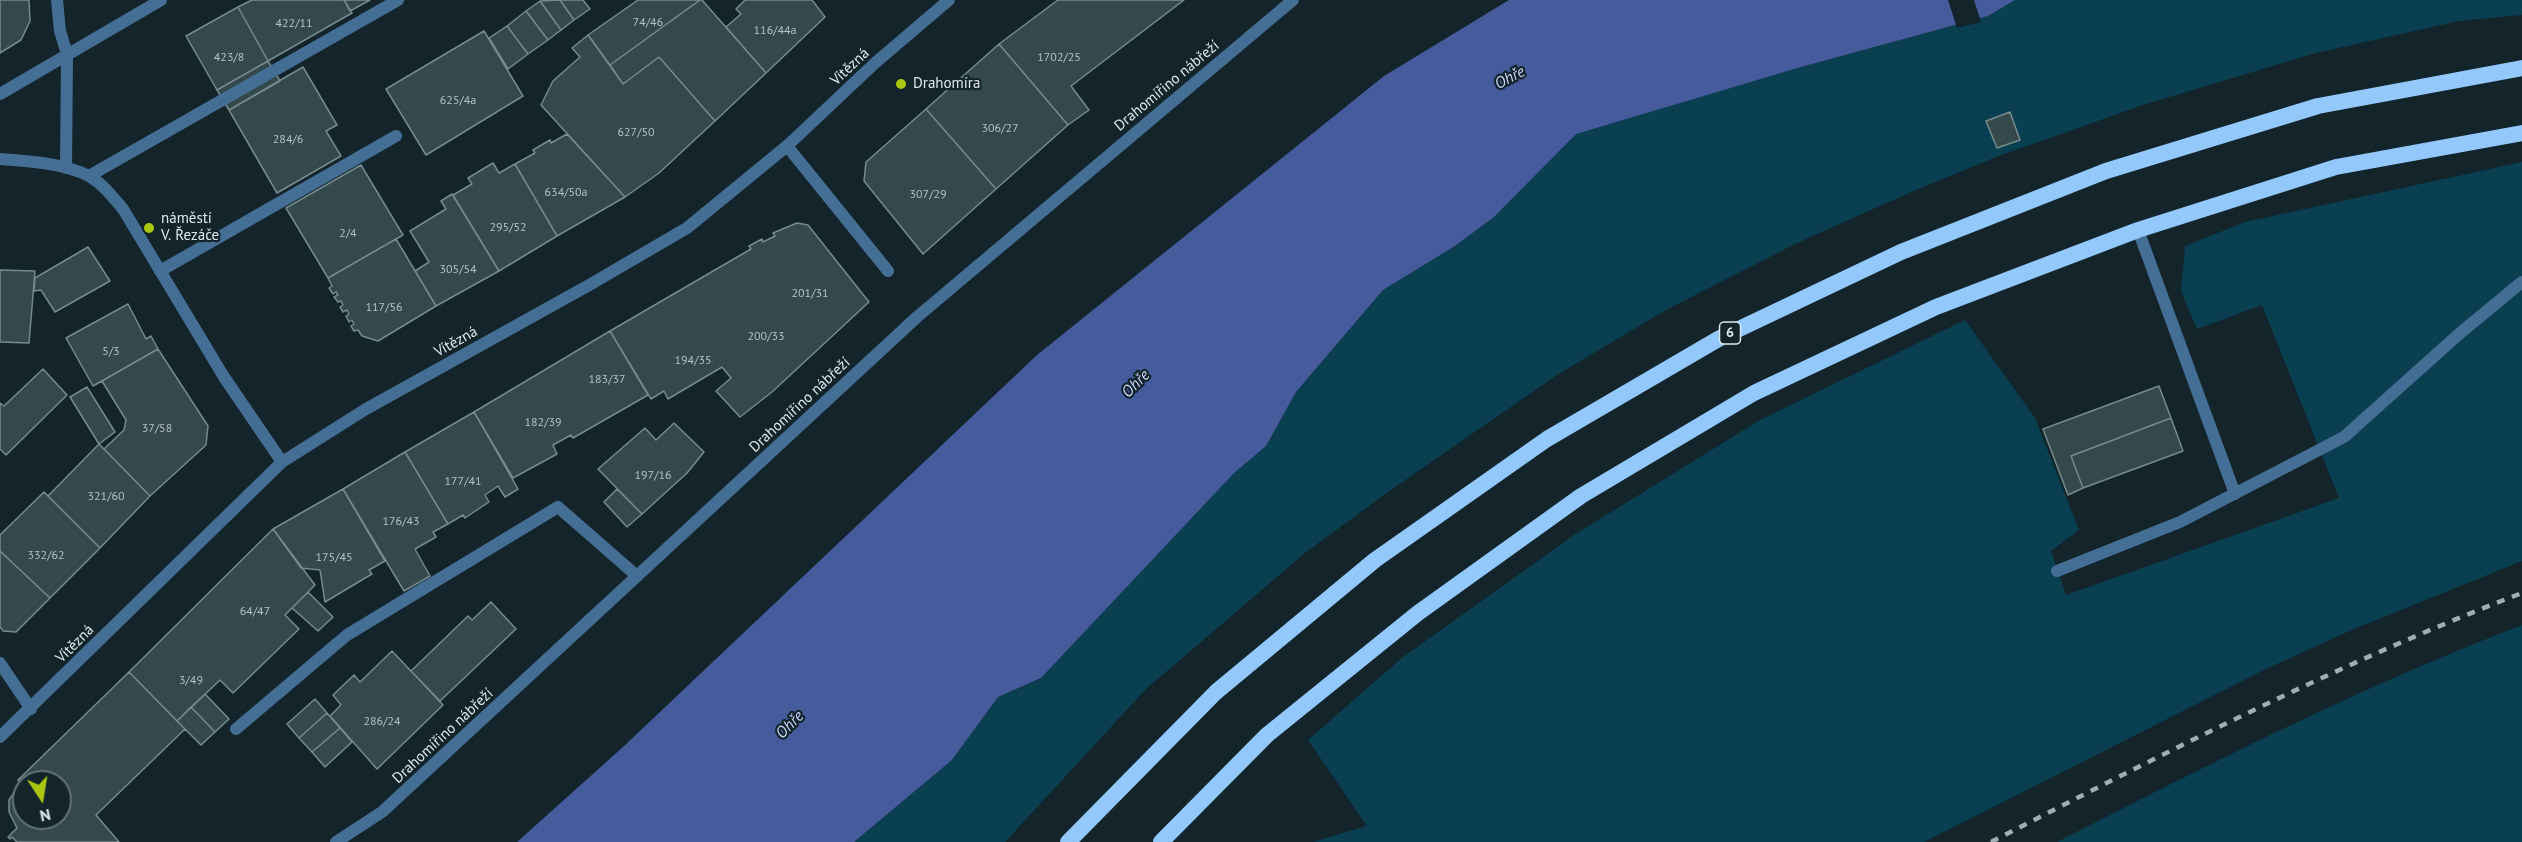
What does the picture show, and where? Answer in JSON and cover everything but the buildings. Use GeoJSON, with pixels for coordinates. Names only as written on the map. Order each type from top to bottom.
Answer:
{"type":"FeatureCollection","features":[{"type":"Feature","properties":{"kind":"highway","name":"6"},"geometry":{"type":"LineString","coordinates":[[1068,842],[1216,692],[1375,560],[1547,439],[1720,338],[1901,252],[2106,171],[2318,106],[2522,68]]}},
{"type":"Feature","properties":{"kind":"highway"},"geometry":{"type":"LineString","coordinates":[[1161,842],[1267,735],[1418,613],[1581,496],[1765,388],[1936,307],[2138,230],[2336,167],[2522,133]]}},
{"type":"Feature","properties":{"kind":"street"},"geometry":{"type":"LineString","coordinates":[[57,0],[60,31],[68,54],[66,168]]}},
{"type":"Feature","properties":{"kind":"street"},"geometry":{"type":"LineString","coordinates":[[0,94],[161,0]]}},
{"type":"Feature","properties":{"kind":"street"},"geometry":{"type":"LineString","coordinates":[[89,177],[398,0]]}},
{"type":"Feature","properties":{"kind":"street","name":"Vítězná"},"geometry":{"type":"LineString","coordinates":[[0,737],[282,462],[366,409],[591,285],[687,228],[742,186],[875,63],[950,0]]}},
{"type":"Feature","properties":{"kind":"street","name":"Drahomířino nábřeží"},"geometry":{"type":"LineString","coordinates":[[336,842],[382,812],[917,317],[1293,0]]}},
{"type":"Feature","properties":{"kind":"street"},"geometry":{"type":"LineString","coordinates":[[160,271],[396,136]]}},
{"type":"Feature","properties":{"kind":"street"},"geometry":{"type":"LineString","coordinates":[[787,146],[888,271]]}},
{"type":"Feature","properties":{"kind":"street"},"geometry":{"type":"LineString","coordinates":[[0,159],[66,168],[89,177],[105,188],[123,209],[225,378],[282,462]]}},
{"type":"Feature","properties":{"kind":"street"},"geometry":{"type":"LineString","coordinates":[[2138,230],[2235,494]]}},
{"type":"Feature","properties":{"kind":"street"},"geometry":{"type":"LineString","coordinates":[[2057,571],[2180,522],[2344,437],[2459,334],[2522,282]]}},
{"type":"Feature","properties":{"kind":"street"},"geometry":{"type":"LineString","coordinates":[[236,729],[347,635],[558,507],[637,576]]}},
{"type":"Feature","properties":{"kind":"street"},"geometry":{"type":"LineString","coordinates":[[0,663],[31,709]]}},
{"type":"Feature","properties":{"kind":"shaded area"},"geometry":{"type":"Polygon","coordinates":[[[2015,0],[2522,0],[2522,15],[2459,21],[2316,53],[2143,105],[1996,157],[1795,244],[1666,310],[1557,375],[1388,492],[1305,553],[1146,689],[1005,842],[854,842],[952,760],[998,697],[1041,678],[1234,472],[1266,446],[1296,392],[1383,290],[1455,246],[1494,217],[1576,133],[1801,67],[1988,16],[2015,0]]]}},
{"type":"Feature","properties":{"kind":"shaded area"},"geometry":{"type":"Polygon","coordinates":[[[2522,162],[2522,561],[2354,629],[2266,669],[1924,842],[1313,842],[1367,826],[1308,740],[1403,657],[1574,535],[1760,420],[1965,320],[2035,418],[2079,530],[2051,551],[2066,595],[2339,498],[2262,305],[2197,329],[2181,291],[2185,246],[2245,222],[2522,162]]]}},
{"type":"Feature","properties":{"kind":"shaded area"},"geometry":{"type":"Polygon","coordinates":[[[2522,625],[2522,842],[2057,842],[2229,755],[2345,700],[2522,625]]]}},
{"type":"Feature","properties":{"kind":"water","name":"Ohře"},"geometry":{"type":"Polygon","coordinates":[[[1509,0],[2015,0],[1988,16],[1801,67],[1576,134],[1494,217],[1455,246],[1383,290],[1296,392],[1266,446],[1234,473],[1041,678],[998,697],[952,760],[854,842],[517,842],[623,747],[1037,355],[1384,76],[1509,0]]]}},
{"type":"Feature","properties":{"kind":"pier"},"geometry":{"type":"Polygon","coordinates":[[[1948,0],[1974,0],[1981,22],[1957,28],[1948,0]]]}},
{"type":"Feature","properties":{"kind":"railway"},"geometry":{"type":"LineString","coordinates":[[1991,842],[2319,679],[2522,593]]}},
{"type":"Feature","properties":{"kind":"place","name":"Drahomíra"},"geometry":{"type":"Point","coordinates":[901,84]}},
{"type":"Feature","properties":{"kind":"place","name":"náměstí V. Řezáče"},"geometry":{"type":"Point","coordinates":[149,228]}}]}
